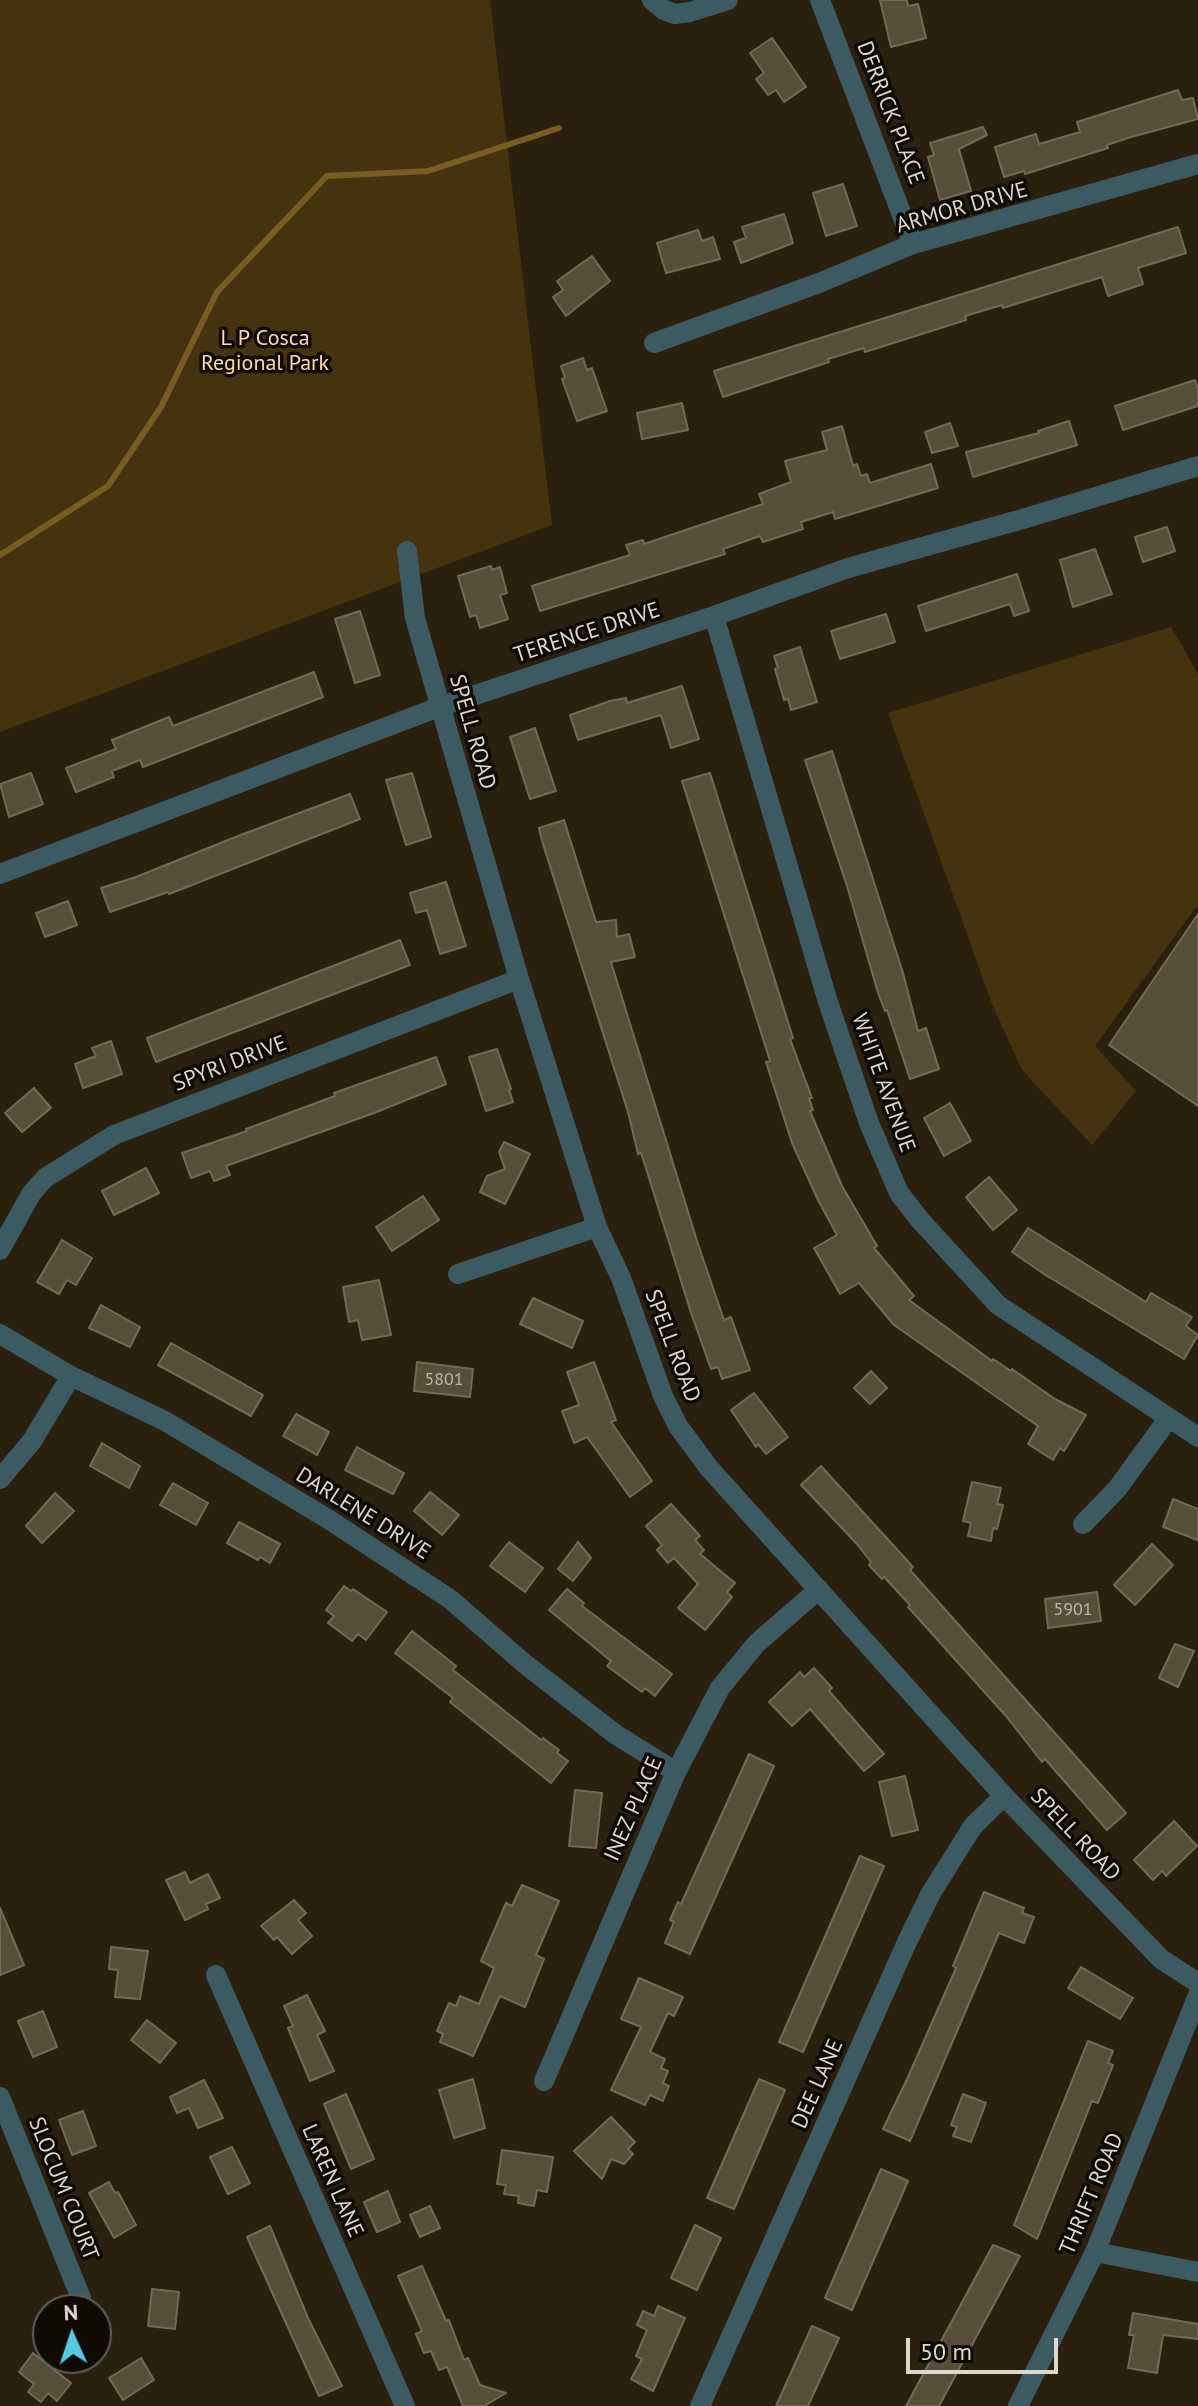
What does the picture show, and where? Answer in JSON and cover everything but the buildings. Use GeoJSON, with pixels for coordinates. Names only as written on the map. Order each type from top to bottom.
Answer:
{"type":"FeatureCollection","features":[{"type":"Feature","properties":{"kind":"street"},"geometry":{"type":"LineString","coordinates":[[652,0],[675,14],[728,0]]}},
{"type":"Feature","properties":{"kind":"street","name":"DERRICK PLACE"},"geometry":{"type":"LineString","coordinates":[[820,0],[913,244]]}},
{"type":"Feature","properties":{"kind":"street","name":"ARMOR DRIVE"},"geometry":{"type":"LineString","coordinates":[[654,343],[819,283],[913,244],[1198,164]]}},
{"type":"Feature","properties":{"kind":"street","name":"TERENCE DRIVE"},"geometry":{"type":"LineString","coordinates":[[0,874],[439,707],[848,568],[1198,466]]}},
{"type":"Feature","properties":{"kind":"street","name":"SPELL ROAD"},"geometry":{"type":"LineString","coordinates":[[407,551],[415,618],[519,979],[597,1227],[621,1278],[663,1396],[678,1426],[709,1468],[1004,1796],[1161,1959],[1198,1983]]}},
{"type":"Feature","properties":{"kind":"street","name":"WHITE AVENUE"},"geometry":{"type":"LineString","coordinates":[[714,616],[828,1002],[869,1123],[899,1193],[998,1305],[1198,1437]]}},
{"type":"Feature","properties":{"kind":"street","name":"SPYRI DRIVE"},"geometry":{"type":"LineString","coordinates":[[0,1250],[31,1194],[45,1178],[114,1135],[519,979]]}},
{"type":"Feature","properties":{"kind":"street"},"geometry":{"type":"LineString","coordinates":[[458,1274],[597,1227]]}},
{"type":"Feature","properties":{"kind":"street","name":"DARLENE DRIVE"},"geometry":{"type":"LineString","coordinates":[[0,1334],[71,1376],[165,1421],[378,1551],[450,1599],[525,1664],[615,1734],[676,1772]]}},
{"type":"Feature","properties":{"kind":"street"},"geometry":{"type":"LineString","coordinates":[[0,1479],[32,1441],[71,1376]]}},
{"type":"Feature","properties":{"kind":"street"},"geometry":{"type":"LineString","coordinates":[[1083,1524],[1117,1489],[1168,1419]]}},
{"type":"Feature","properties":{"kind":"street","name":"INEZ PLACE"},"geometry":{"type":"LineString","coordinates":[[544,2081],[676,1772],[720,1688],[734,1668],[774,1626],[819,1589]]}},
{"type":"Feature","properties":{"kind":"street","name":"DEE LANE"},"geometry":{"type":"LineString","coordinates":[[700,2406],[919,1917],[958,1847],[973,1826],[1004,1796]]}},
{"type":"Feature","properties":{"kind":"street","name":"LAREN LANE"},"geometry":{"type":"LineString","coordinates":[[216,1975],[405,2406]]}},
{"type":"Feature","properties":{"kind":"street","name":"THRIFT ROAD"},"geometry":{"type":"LineString","coordinates":[[1018,2406],[1095,2252],[1198,1995]]}},
{"type":"Feature","properties":{"kind":"street","name":"SLOCUM COURT"},"geometry":{"type":"LineString","coordinates":[[0,2097],[79,2294]]}},
{"type":"Feature","properties":{"kind":"street"},"geometry":{"type":"LineString","coordinates":[[1095,2252],[1198,2272]]}},
{"type":"Feature","properties":{"kind":"green space","name":"L P Cosca Regional Park"},"geometry":{"type":"Polygon","coordinates":[[[0,0],[490,0],[552,525],[0,732],[0,0]]]}},
{"type":"Feature","properties":{"kind":"green space"},"geometry":{"type":"Polygon","coordinates":[[[1171,627],[1198,674],[1198,908],[1095,1046],[1136,1091],[1092,1145],[1022,1070],[992,1004],[888,713],[1171,627]]]}},
{"type":"Feature","properties":{"kind":"waterway"},"geometry":{"type":"LineString","coordinates":[[0,555],[108,486],[161,407],[217,292],[327,176],[428,171],[559,128]]}}]}
